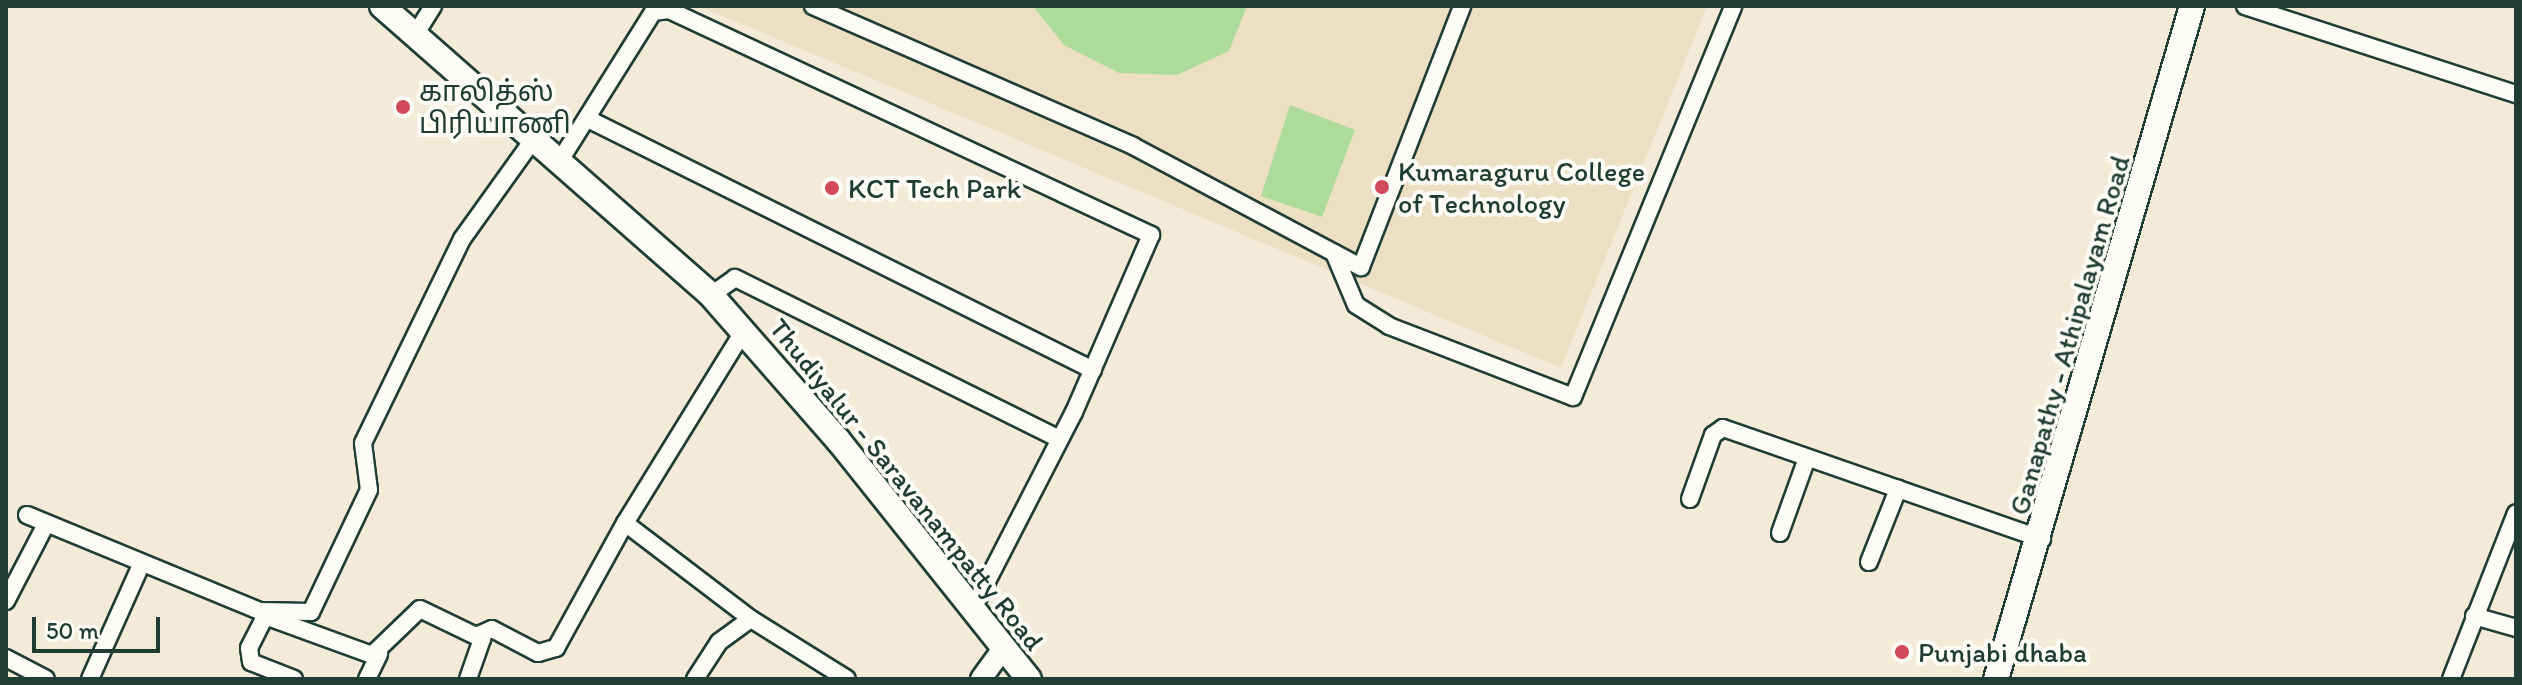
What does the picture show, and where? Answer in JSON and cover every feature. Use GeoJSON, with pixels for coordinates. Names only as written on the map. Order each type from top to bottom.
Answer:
{"type":"FeatureCollection","features":[{"type":"Feature","properties":{"kind":"main road","name":"Thudiyalur - Saravanampatty Road"},"geometry":{"type":"LineString","coordinates":[[382,6],[711,295],[1001,651],[1029,679]]}},
{"type":"Feature","properties":{"kind":"main road","name":"Ganapathy - Athipalayam Road"},"geometry":{"type":"LineString","coordinates":[[1996,679],[2042,539],[2192,6]]}},
{"type":"Feature","properties":{"kind":"street"},"geometry":{"type":"LineString","coordinates":[[415,35],[433,6]]}},
{"type":"Feature","properties":{"kind":"street"},"geometry":{"type":"LineString","coordinates":[[813,6],[1133,146],[1361,267]]}},
{"type":"Feature","properties":{"kind":"street"},"geometry":{"type":"LineString","coordinates":[[1347,283],[1361,267],[1462,6]]}},
{"type":"Feature","properties":{"kind":"street"},"geometry":{"type":"LineString","coordinates":[[1334,253],[1356,305],[1389,326],[1573,397],[1733,6]]}},
{"type":"Feature","properties":{"kind":"street"},"geometry":{"type":"LineString","coordinates":[[2245,6],[2516,94]]}},
{"type":"Feature","properties":{"kind":"street"},"geometry":{"type":"LineString","coordinates":[[559,162],[653,12],[669,10],[1104,210],[1151,235],[1093,370],[971,612]]}},
{"type":"Feature","properties":{"kind":"street"},"geometry":{"type":"LineString","coordinates":[[588,119],[1093,370]]}},
{"type":"Feature","properties":{"kind":"street"},"geometry":{"type":"LineString","coordinates":[[27,515],[123,553],[140,567],[260,611],[311,612],[369,490],[363,443],[462,239],[533,140]]}},
{"type":"Feature","properties":{"kind":"street"},"geometry":{"type":"LineString","coordinates":[[711,295],[735,278],[1059,439]]}},
{"type":"Feature","properties":{"kind":"street"},"geometry":{"type":"LineString","coordinates":[[478,635],[492,629],[538,653],[556,648],[625,523],[743,332]]}},
{"type":"Feature","properties":{"kind":"street"},"geometry":{"type":"LineString","coordinates":[[1690,499],[1713,435],[1723,428],[2042,539]]}},
{"type":"Feature","properties":{"kind":"street"},"geometry":{"type":"LineString","coordinates":[[1780,533],[1807,458]]}},
{"type":"Feature","properties":{"kind":"street"},"geometry":{"type":"LineString","coordinates":[[1869,562],[1898,489]]}},
{"type":"Feature","properties":{"kind":"street"},"geometry":{"type":"LineString","coordinates":[[2451,679],[2516,513]]}},
{"type":"Feature","properties":{"kind":"street"},"geometry":{"type":"LineString","coordinates":[[625,523],[751,619],[847,679]]}},
{"type":"Feature","properties":{"kind":"street"},"geometry":{"type":"LineString","coordinates":[[6,601],[46,524]]}},
{"type":"Feature","properties":{"kind":"street"},"geometry":{"type":"LineString","coordinates":[[90,679],[140,567]]}},
{"type":"Feature","properties":{"kind":"street"},"geometry":{"type":"LineString","coordinates":[[367,679],[379,654],[414,610],[478,635],[483,643],[468,679]]}},
{"type":"Feature","properties":{"kind":"street"},"geometry":{"type":"LineString","coordinates":[[294,679],[251,662],[249,648],[265,616],[379,654]]}},
{"type":"Feature","properties":{"kind":"street"},"geometry":{"type":"LineString","coordinates":[[2474,616],[2516,628]]}},
{"type":"Feature","properties":{"kind":"street"},"geometry":{"type":"LineString","coordinates":[[695,679],[719,642],[751,619]]}},
{"type":"Feature","properties":{"kind":"street"},"geometry":{"type":"LineString","coordinates":[[981,679],[1001,651]]}},
{"type":"Feature","properties":{"kind":"street"},"geometry":{"type":"LineString","coordinates":[[6,658],[46,679]]}},
{"type":"Feature","properties":{"kind":"shaded area","name":"Kumaraguru College of Technology"},"geometry":{"type":"Polygon","coordinates":[[[699,6],[1707,6],[1561,368],[699,6]]]}},
{"type":"Feature","properties":{"kind":"green space"},"geometry":{"type":"Polygon","coordinates":[[[1033,6],[1247,6],[1229,51],[1177,75],[1119,73],[1064,45],[1033,6]]]}},
{"type":"Feature","properties":{"kind":"green space"},"geometry":{"type":"Polygon","coordinates":[[[1290,105],[1355,130],[1322,217],[1261,196],[1290,105]]]}},
{"type":"Feature","properties":{"kind":"place","name":"காலித்ஸ் பிரியாணி"},"geometry":{"type":"Point","coordinates":[403,107]}},
{"type":"Feature","properties":{"kind":"place","name":"Kumaraguru College of Technology"},"geometry":{"type":"Point","coordinates":[1382,187]}},
{"type":"Feature","properties":{"kind":"place","name":"KCT Tech Park"},"geometry":{"type":"Point","coordinates":[832,188]}},
{"type":"Feature","properties":{"kind":"place","name":"Punjabi dhaba"},"geometry":{"type":"Point","coordinates":[1902,652]}}]}
